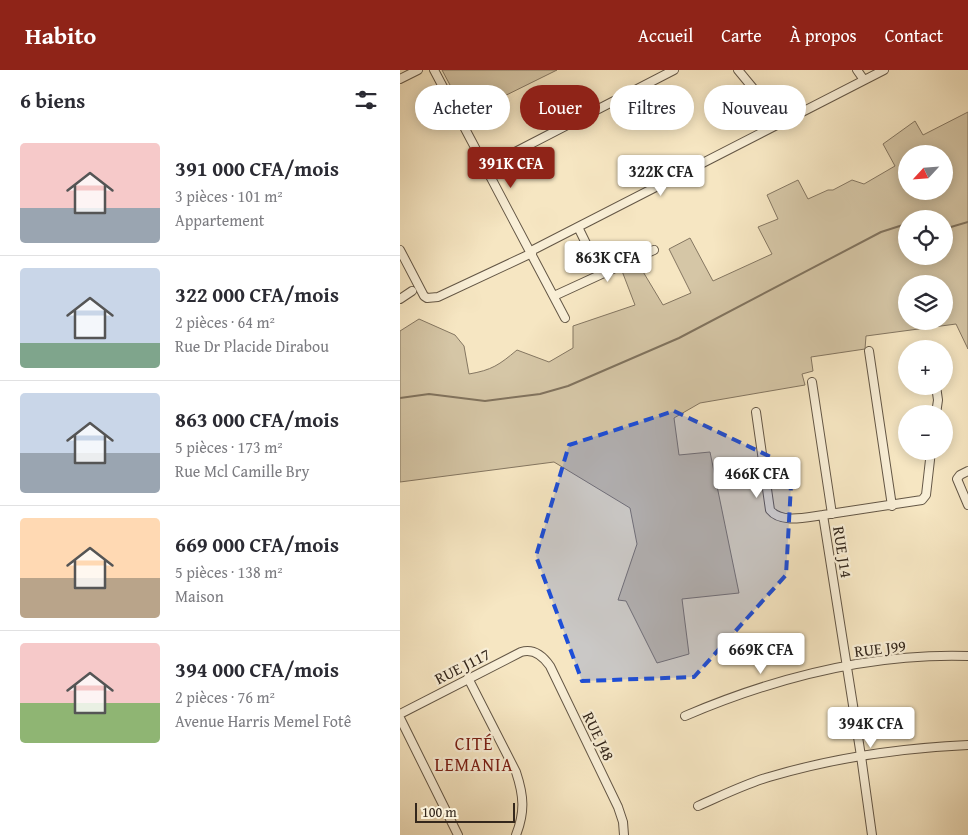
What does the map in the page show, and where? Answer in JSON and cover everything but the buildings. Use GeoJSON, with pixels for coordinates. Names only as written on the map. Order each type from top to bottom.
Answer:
{"type":"FeatureCollection","features":[{"type":"Feature","properties":{"kind":"street"},"geometry":{"type":"LineString","coordinates":[[400,80],[418,70]]}},
{"type":"Feature","properties":{"kind":"street"},"geometry":{"type":"LineString","coordinates":[[434,70],[565,318]]}},
{"type":"Feature","properties":{"kind":"street"},"geometry":{"type":"LineString","coordinates":[[486,167],[674,70]]}},
{"type":"Feature","properties":{"kind":"street"},"geometry":{"type":"LineString","coordinates":[[738,70],[750,85]]}},
{"type":"Feature","properties":{"kind":"street"},"geometry":{"type":"LineString","coordinates":[[857,70],[864,80]]}},
{"type":"Feature","properties":{"kind":"street"},"geometry":{"type":"LineString","coordinates":[[806,109],[884,70]]}},
{"type":"Feature","properties":{"kind":"street"},"geometry":{"type":"LineString","coordinates":[[400,250],[402,259],[424,296],[438,297],[531,252],[766,130]]}},
{"type":"Feature","properties":{"kind":"street"},"geometry":{"type":"LineString","coordinates":[[578,227],[601,274]]}},
{"type":"Feature","properties":{"kind":"street"},"geometry":{"type":"LineString","coordinates":[[554,296],[654,250]]}},
{"type":"Feature","properties":{"kind":"street"},"geometry":{"type":"LineString","coordinates":[[400,298],[412,290]]}},
{"type":"Feature","properties":{"kind":"street"},"geometry":{"type":"LineString","coordinates":[[869,351],[892,506]]}},
{"type":"Feature","properties":{"kind":"street"},"geometry":{"type":"LineString","coordinates":[[756,412],[770,510],[774,514],[785,518],[828,515],[812,382]]}},
{"type":"Feature","properties":{"kind":"street","name":"RUE J14"},"geometry":{"type":"LineString","coordinates":[[847,666],[828,515],[920,501],[925,497],[930,460]]}},
{"type":"Feature","properties":{"kind":"street"},"geometry":{"type":"LineString","coordinates":[[968,471],[957,479],[968,504]]}},
{"type":"Feature","properties":{"kind":"street","name":"RUE J117"},"geometry":{"type":"LineString","coordinates":[[400,714],[521,652],[531,650],[538,654]]}},
{"type":"Feature","properties":{"kind":"street","name":"RUE J48"},"geometry":{"type":"LineString","coordinates":[[538,654],[550,666],[618,807],[623,822],[624,835]]}},
{"type":"Feature","properties":{"kind":"street","name":"RUE J99"},"geometry":{"type":"LineString","coordinates":[[872,835],[847,666],[917,657],[968,656]]}},
{"type":"Feature","properties":{"kind":"street"},"geometry":{"type":"LineString","coordinates":[[685,716],[736,695],[796,677],[847,666]]}},
{"type":"Feature","properties":{"kind":"street"},"geometry":{"type":"LineString","coordinates":[[468,678],[516,772],[520,784],[523,808],[522,820],[516,835]]}},
{"type":"Feature","properties":{"kind":"street"},"geometry":{"type":"LineString","coordinates":[[400,718],[458,835]]}},
{"type":"Feature","properties":{"kind":"street"},"geometry":{"type":"LineString","coordinates":[[698,806],[769,777],[824,762],[861,756],[968,745]]}},
{"type":"Feature","properties":{"kind":"highlighted area"},"geometry":{"type":"Polygon","coordinates":[[[674,411],[792,467],[786,575],[694,677],[582,681],[536,556],[569,445],[674,411]]]}},
{"type":"Feature","properties":{"kind":"shaded area"},"geometry":{"type":"Polygon","coordinates":[[[442,70],[557,70],[527,85],[520,85],[520,88],[510,93],[510,85],[450,85],[442,70]]]}},
{"type":"Feature","properties":{"kind":"shaded area"},"geometry":{"type":"Polygon","coordinates":[[[968,112],[968,349],[956,324],[953,324],[953,275],[898,275],[898,330],[911,330],[866,336],[865,349],[811,357],[813,371],[802,374],[805,385],[700,403],[674,418],[679,455],[710,452],[739,593],[682,599],[689,654],[657,663],[626,601],[618,600],[637,544],[630,508],[554,462],[400,482],[400,331],[419,319],[455,335],[464,346],[469,374],[484,371],[495,366],[517,350],[549,362],[573,348],[573,326],[635,305],[622,271],[639,265],[663,305],[691,293],[669,249],[690,238],[713,281],[772,254],[758,227],[778,219],[767,195],[798,180],[808,199],[828,190],[833,190],[852,180],[864,184],[895,166],[883,144],[915,121],[923,135],[968,112]]]}},
{"type":"Feature","properties":{"kind":"waterway"},"geometry":{"type":"LineString","coordinates":[[953,226],[968,222]]}},
{"type":"Feature","properties":{"kind":"waterway"},"geometry":{"type":"LineString","coordinates":[[400,398],[429,394],[485,401],[540,394],[568,386],[679,338],[881,232],[898,227]]}},
{"type":"Feature","properties":{"kind":"district","name":"CITÉ LEMANIA"},"geometry":{"type":"Point","coordinates":[474,754]}}]}
